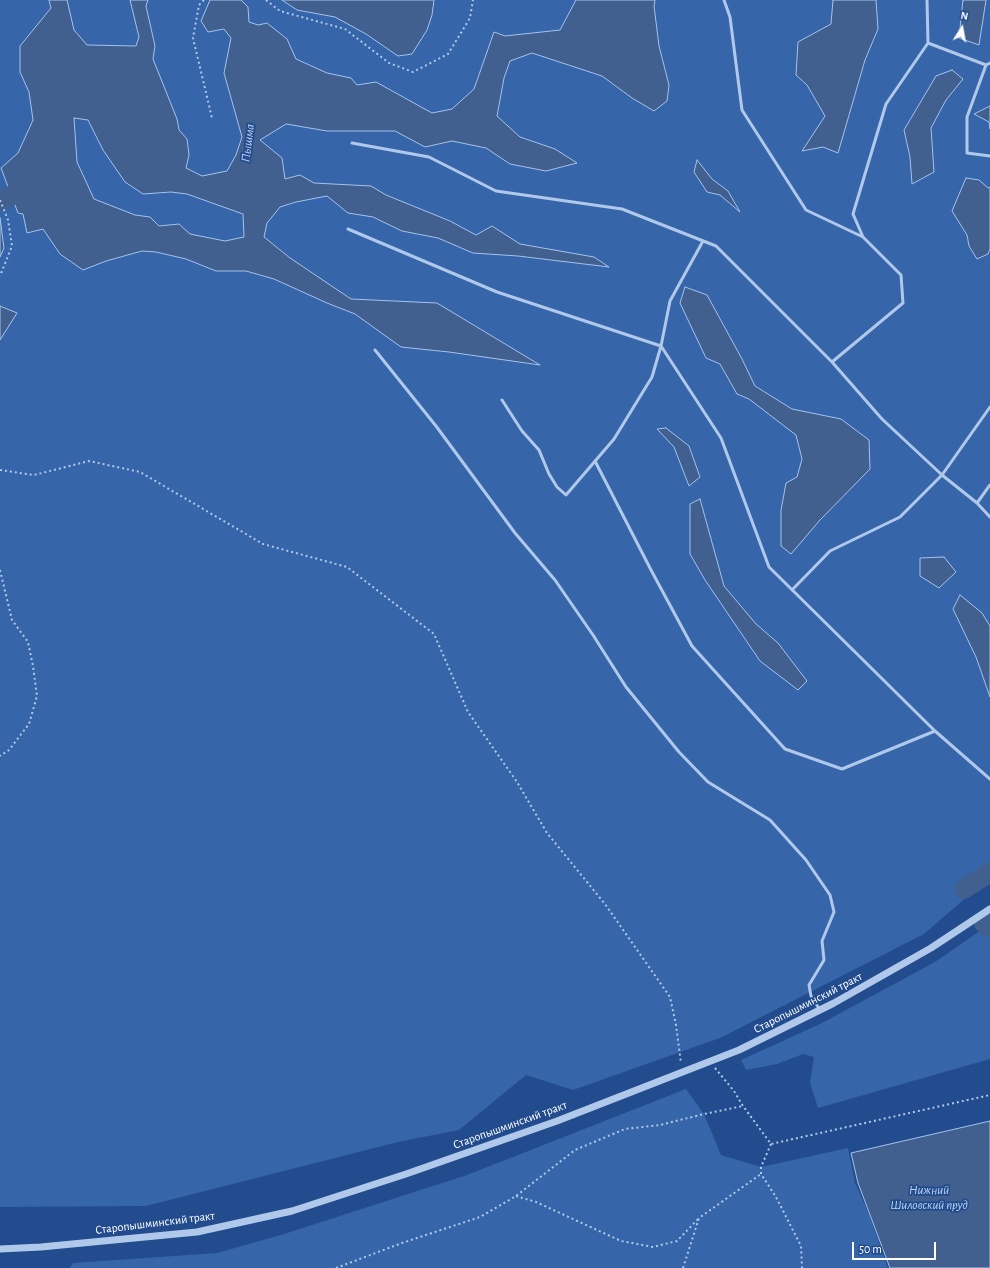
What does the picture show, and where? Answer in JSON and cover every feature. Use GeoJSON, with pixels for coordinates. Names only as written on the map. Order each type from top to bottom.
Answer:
{"type":"FeatureCollection","features":[{"type":"Feature","properties":{"kind":"street","name":"Старопышминский тракт"},"geometry":{"type":"LineString","coordinates":[[0,1249],[49,1246],[197,1232],[292,1211],[406,1174],[549,1123],[739,1050],[820,1010],[931,948],[990,909]]}},
{"type":"Feature","properties":{"kind":"lane"},"geometry":{"type":"LineString","coordinates":[[724,0],[730,17],[742,110],[806,210],[862,236],[901,275],[903,303],[832,362]]}},
{"type":"Feature","properties":{"kind":"lane"},"geometry":{"type":"LineString","coordinates":[[862,236],[853,214],[886,104],[928,43],[927,0]]}},
{"type":"Feature","properties":{"kind":"lane"},"geometry":{"type":"LineString","coordinates":[[928,43],[986,65]]}},
{"type":"Feature","properties":{"kind":"lane"},"geometry":{"type":"LineString","coordinates":[[990,63],[986,65],[967,117],[967,152],[990,156]]}},
{"type":"Feature","properties":{"kind":"lane"},"geometry":{"type":"LineString","coordinates":[[352,143],[429,157],[496,190],[622,209],[716,246],[832,362],[882,420],[942,475],[977,503],[990,517]]}},
{"type":"Feature","properties":{"kind":"lane"},"geometry":{"type":"LineString","coordinates":[[348,229],[497,292],[661,346],[721,438],[769,567],[935,731],[990,779]]}},
{"type":"Feature","properties":{"kind":"lane"},"geometry":{"type":"LineString","coordinates":[[502,400],[522,431],[539,450],[549,474],[557,488],[566,495],[614,439],[652,377],[661,346],[670,301],[703,240]]}},
{"type":"Feature","properties":{"kind":"lane"},"geometry":{"type":"LineString","coordinates":[[375,350],[436,426],[515,533],[555,580],[593,635],[626,687],[679,752],[708,782],[770,820],[806,860],[830,895],[834,912],[822,941],[824,960],[809,985],[811,996],[820,1010]]}},
{"type":"Feature","properties":{"kind":"lane"},"geometry":{"type":"LineString","coordinates":[[792,590],[830,551],[900,517],[942,475],[990,407]]}},
{"type":"Feature","properties":{"kind":"lane"},"geometry":{"type":"LineString","coordinates":[[595,461],[692,646],[785,750],[842,770],[935,731]]}},
{"type":"Feature","properties":{"kind":"lane"},"geometry":{"type":"LineString","coordinates":[[977,503],[990,486]]}},
{"type":"Feature","properties":{"kind":"path"},"geometry":{"type":"LineString","coordinates":[[204,0],[199,5],[193,38],[212,118]]}},
{"type":"Feature","properties":{"kind":"path"},"geometry":{"type":"LineString","coordinates":[[266,0],[280,11],[345,29],[389,63],[413,72],[448,54],[470,18],[473,0]]}},
{"type":"Feature","properties":{"kind":"path"},"geometry":{"type":"LineString","coordinates":[[0,200],[8,220],[12,246],[0,276]]}},
{"type":"Feature","properties":{"kind":"path"},"geometry":{"type":"LineString","coordinates":[[0,470],[34,475],[89,460],[140,472],[263,544],[346,567],[434,634],[468,712],[517,782],[547,833],[606,904],[670,997],[676,1025],[682,1071]]}},
{"type":"Feature","properties":{"kind":"path"},"geometry":{"type":"LineString","coordinates":[[0,570],[12,620],[28,642],[37,696],[29,724],[9,750],[0,756]]}},
{"type":"Feature","properties":{"kind":"path"},"geometry":{"type":"LineString","coordinates":[[710,1062],[734,1091],[743,1106],[771,1144]]}},
{"type":"Feature","properties":{"kind":"path"},"geometry":{"type":"LineString","coordinates":[[771,1144],[990,1095]]}},
{"type":"Feature","properties":{"kind":"path"},"geometry":{"type":"LineString","coordinates":[[336,1268],[402,1243],[480,1217],[516,1196],[575,1150],[625,1130],[660,1125],[743,1106]]}},
{"type":"Feature","properties":{"kind":"path"},"geometry":{"type":"LineString","coordinates":[[771,1144],[761,1167],[761,1174],[776,1197],[801,1246],[802,1268]]}},
{"type":"Feature","properties":{"kind":"path"},"geometry":{"type":"LineString","coordinates":[[516,1196],[536,1202],[621,1242],[653,1247],[676,1241],[700,1218],[761,1174]]}},
{"type":"Feature","properties":{"kind":"path"},"geometry":{"type":"LineString","coordinates":[[683,1268],[700,1218]]}},
{"type":"Feature","properties":{"kind":"shaded area"},"geometry":{"type":"Polygon","coordinates":[[[0,0],[990,0],[990,877],[924,934],[720,1038],[573,1090],[526,1075],[459,1130],[398,1142],[146,1206],[0,1207],[0,0]]]}},
{"type":"Feature","properties":{"kind":"shaded area"},"geometry":{"type":"Polygon","coordinates":[[[990,924],[990,1059],[818,1108],[810,1083],[814,1057],[803,1054],[777,1064],[746,1070],[741,1060],[820,1024],[935,962],[990,924]]]}},
{"type":"Feature","properties":{"kind":"shaded area"},"geometry":{"type":"Polygon","coordinates":[[[686,1089],[704,1114],[721,1155],[761,1167],[848,1148],[855,1183],[869,1214],[888,1268],[70,1268],[73,1263],[217,1253],[281,1235],[467,1175],[686,1089]]]}},
{"type":"Feature","properties":{"kind":"water"},"geometry":{"type":"Polygon","coordinates":[[[49,0],[67,0],[74,30],[87,45],[136,46],[139,37],[130,0],[148,0],[146,6],[155,46],[153,59],[177,119],[179,130],[187,139],[189,155],[186,168],[202,176],[227,171],[236,155],[242,137],[224,73],[231,38],[224,29],[208,32],[201,21],[210,0],[241,0],[248,7],[249,22],[258,25],[267,23],[287,39],[296,59],[327,73],[351,78],[357,85],[376,82],[432,113],[452,109],[474,89],[494,32],[505,36],[560,30],[576,0],[655,0],[654,6],[659,46],[669,85],[667,101],[654,111],[632,98],[602,76],[532,53],[510,61],[504,78],[497,116],[520,137],[555,149],[577,163],[546,171],[510,164],[486,148],[452,141],[425,147],[395,131],[327,131],[286,124],[260,140],[282,158],[285,179],[300,175],[314,183],[371,186],[386,195],[450,221],[476,235],[492,226],[520,244],[594,257],[609,267],[518,256],[473,253],[438,238],[402,231],[373,217],[348,213],[327,196],[296,202],[280,207],[267,223],[264,237],[290,258],[351,299],[437,303],[540,365],[449,352],[401,347],[355,314],[274,279],[246,271],[216,271],[186,259],[156,252],[142,251],[106,261],[83,270],[60,254],[43,229],[27,233],[23,214],[18,213],[1,168],[18,153],[33,120],[29,92],[20,72],[20,46],[51,8],[49,0]],[[74,118],[77,162],[94,199],[135,215],[150,217],[159,226],[179,224],[190,234],[225,241],[244,237],[243,214],[187,194],[171,192],[143,194],[125,182],[103,150],[88,120],[74,118]]]}},
{"type":"Feature","properties":{"kind":"water"},"geometry":{"type":"Polygon","coordinates":[[[282,0],[434,0],[432,15],[427,30],[412,54],[398,56],[366,34],[335,17],[297,10],[282,0]]]}},
{"type":"Feature","properties":{"kind":"water"},"geometry":{"type":"Polygon","coordinates":[[[833,0],[876,0],[878,29],[865,60],[838,153],[823,147],[802,151],[825,116],[807,85],[796,75],[798,42],[831,24],[833,0]]]}},
{"type":"Feature","properties":{"kind":"water"},"geometry":{"type":"Polygon","coordinates":[[[963,0],[986,0],[979,45],[959,38],[963,0]]]}},
{"type":"Feature","properties":{"kind":"water"},"geometry":{"type":"Polygon","coordinates":[[[952,70],[963,79],[946,100],[931,128],[934,172],[912,184],[910,157],[904,130],[936,76],[952,70]]]}},
{"type":"Feature","properties":{"kind":"water"},"geometry":{"type":"Polygon","coordinates":[[[990,106],[990,129],[989,122],[974,114],[990,106]]]}},
{"type":"Feature","properties":{"kind":"water"},"geometry":{"type":"Polygon","coordinates":[[[697,160],[712,179],[728,191],[740,212],[720,195],[707,192],[694,172],[697,160]]]}},
{"type":"Feature","properties":{"kind":"water"},"geometry":{"type":"Polygon","coordinates":[[[966,178],[979,180],[988,188],[990,187],[990,249],[988,254],[977,259],[969,246],[967,235],[952,211],[966,178]]]}},
{"type":"Feature","properties":{"kind":"water"},"geometry":{"type":"Polygon","coordinates":[[[0,218],[4,248],[0,257],[0,218]]]}},
{"type":"Feature","properties":{"kind":"water"},"geometry":{"type":"Polygon","coordinates":[[[685,287],[707,295],[755,386],[792,409],[841,419],[869,440],[870,469],[820,520],[791,554],[781,546],[781,510],[786,483],[797,477],[802,459],[796,435],[749,399],[737,394],[720,364],[706,358],[680,303],[685,287]]]}},
{"type":"Feature","properties":{"kind":"water"},"geometry":{"type":"Polygon","coordinates":[[[0,306],[17,313],[0,340],[0,306]]]}},
{"type":"Feature","properties":{"kind":"water"},"geometry":{"type":"Polygon","coordinates":[[[666,428],[689,446],[700,477],[689,486],[674,447],[657,429],[666,428]]]}},
{"type":"Feature","properties":{"kind":"water"},"geometry":{"type":"Polygon","coordinates":[[[700,499],[724,586],[756,624],[778,643],[807,681],[798,690],[760,661],[705,580],[690,554],[690,504],[700,499]]]}},
{"type":"Feature","properties":{"kind":"water"},"geometry":{"type":"Polygon","coordinates":[[[944,557],[956,572],[939,588],[920,576],[920,558],[944,557]]]}},
{"type":"Feature","properties":{"kind":"water"},"geometry":{"type":"Polygon","coordinates":[[[960,595],[982,613],[990,626],[990,697],[976,657],[953,609],[960,595]]]}},
{"type":"Feature","properties":{"kind":"water","name":"Нижний Шиловский пруд"},"geometry":{"type":"Polygon","coordinates":[[[990,1121],[990,1268],[890,1268],[858,1183],[851,1153],[990,1121]]]}},
{"type":"Feature","properties":{"kind":"waterway","name":"Пышма"},"geometry":{"type":"LineString","coordinates":[[0,201],[23,190],[33,179]]}},
{"type":"Feature","properties":{"kind":"waterway"},"geometry":{"type":"LineString","coordinates":[[964,889],[990,872]]}},
{"type":"Feature","properties":{"kind":"waterway"},"geometry":{"type":"LineString","coordinates":[[984,923],[990,928]]}}]}
